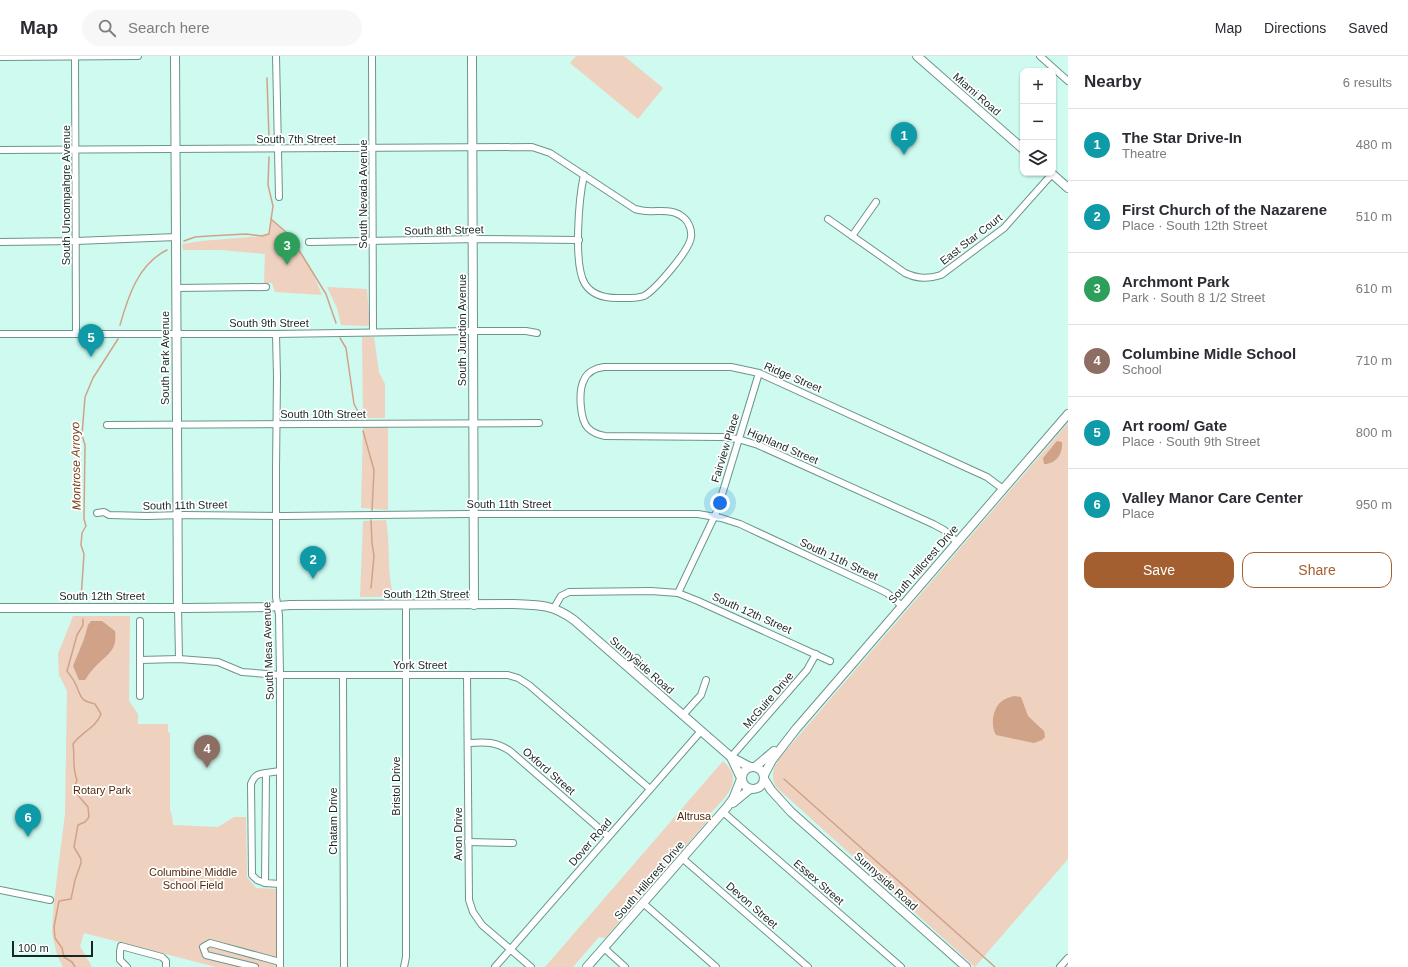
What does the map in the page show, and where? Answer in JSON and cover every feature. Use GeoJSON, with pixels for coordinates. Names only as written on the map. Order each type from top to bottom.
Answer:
{"type":"FeatureCollection","features":[{"type":"Feature","properties":{"kind":"street","name":"South Uncompahgre Avenue"},"geometry":{"type":"LineString","coordinates":[[75,56],[76,333]]}},
{"type":"Feature","properties":{"kind":"street"},"geometry":{"type":"LineString","coordinates":[[0,57],[138,56]]}},
{"type":"Feature","properties":{"kind":"street","name":"South Park Avenue"},"geometry":{"type":"LineString","coordinates":[[175,56],[179,660]]}},
{"type":"Feature","properties":{"kind":"street"},"geometry":{"type":"LineString","coordinates":[[276,56],[279,197]]}},
{"type":"Feature","properties":{"kind":"street","name":"South Nevada Avenue"},"geometry":{"type":"LineString","coordinates":[[372,56],[373,332]]}},
{"type":"Feature","properties":{"kind":"street","name":"South Junction Avenue"},"geometry":{"type":"LineString","coordinates":[[472,56],[474,604]]}},
{"type":"Feature","properties":{"kind":"street","name":"Miami Road"},"geometry":{"type":"LineString","coordinates":[[917,56],[1020,146]]}},
{"type":"Feature","properties":{"kind":"street"},"geometry":{"type":"LineString","coordinates":[[1040,56],[1068,81]]}},
{"type":"Feature","properties":{"kind":"street","name":"South 7th Street"},"geometry":{"type":"LineString","coordinates":[[0,150],[532,147],[550,153],[584,175],[635,209],[645,212],[668,210],[677,213],[685,219],[690,227],[691,237],[688,248],[652,290],[636,298],[607,298],[594,293],[585,284],[580,272],[578,240],[580,195],[584,175]]}},
{"type":"Feature","properties":{"kind":"street","name":"East Star Court"},"geometry":{"type":"LineString","coordinates":[[828,220],[905,273],[924,279],[933,278],[941,275],[1004,228],[1049,176]]}},
{"type":"Feature","properties":{"kind":"street"},"geometry":{"type":"LineString","coordinates":[[1055,176],[1068,188]]}},
{"type":"Feature","properties":{"kind":"street"},"geometry":{"type":"LineString","coordinates":[[852,236],[876,202]]}},
{"type":"Feature","properties":{"kind":"street"},"geometry":{"type":"LineString","coordinates":[[0,242],[176,237]]}},
{"type":"Feature","properties":{"kind":"street","name":"South 8th Street"},"geometry":{"type":"LineString","coordinates":[[309,242],[473,239],[578,240]]}},
{"type":"Feature","properties":{"kind":"street"},"geometry":{"type":"LineString","coordinates":[[176,288],[266,287]]}},
{"type":"Feature","properties":{"kind":"street","name":"South 9th Street"},"geometry":{"type":"LineString","coordinates":[[0,334],[276,334],[473,331],[537,333]]}},
{"type":"Feature","properties":{"kind":"street","name":"South Mesa Avenue"},"geometry":{"type":"LineString","coordinates":[[276,334],[276,597],[278,606],[280,675],[280,965]]}},
{"type":"Feature","properties":{"kind":"street","name":"Ridge Street"},"geometry":{"type":"LineString","coordinates":[[581,404],[583,380],[590,372],[604,367],[731,367],[759,373],[987,477],[1002,489]]}},
{"type":"Feature","properties":{"kind":"street","name":"Fairview Place"},"geometry":{"type":"LineString","coordinates":[[678,593],[714,517],[759,373]]}},
{"type":"Feature","properties":{"kind":"street","name":"Highland Street"},"geometry":{"type":"LineString","coordinates":[[581,404],[582,417],[585,424],[589,430],[596,434],[605,436],[722,437],[738,439],[758,445],[933,524],[944,530],[957,542]]}},
{"type":"Feature","properties":{"kind":"street","name":"South Hillcrest Drive"},"geometry":{"type":"LineString","coordinates":[[796,729],[1068,414]]}},
{"type":"Feature","properties":{"kind":"street","name":"South 10th Street"},"geometry":{"type":"LineString","coordinates":[[107,425],[539,423]]}},
{"type":"Feature","properties":{"kind":"street","name":"South 11th Street"},"geometry":{"type":"LineString","coordinates":[[97,512],[104,512],[109,515],[276,516],[683,514],[714,517],[728,520],[745,527],[879,589],[892,597],[902,606]]}},
{"type":"Feature","properties":{"kind":"street","name":"South 12th Street"},"geometry":{"type":"LineString","coordinates":[[0,608],[474,604],[537,605],[554,608],[561,596],[569,592],[651,591],[678,593],[830,661]]}},
{"type":"Feature","properties":{"kind":"street","name":"Bristol Drive"},"geometry":{"type":"LineString","coordinates":[[404,967],[406,957],[406,605]]}},
{"type":"Feature","properties":{"kind":"street","name":"Sunnyside Road"},"geometry":{"type":"LineString","coordinates":[[554,608],[574,620],[731,757],[753,767]]}},
{"type":"Feature","properties":{"kind":"street"},"geometry":{"type":"LineString","coordinates":[[140,622],[140,696]]}},
{"type":"Feature","properties":{"kind":"street","name":"McGuire Drive"},"geometry":{"type":"LineString","coordinates":[[731,757],[807,670],[816,654]]}},
{"type":"Feature","properties":{"kind":"street"},"geometry":{"type":"LineString","coordinates":[[629,668],[637,658]]}},
{"type":"Feature","properties":{"kind":"street","name":"York Street"},"geometry":{"type":"LineString","coordinates":[[140,660],[218,662],[242,672],[280,675],[508,675],[518,678],[528,685],[650,789]]}},
{"type":"Feature","properties":{"kind":"street","name":"Avon Drive"},"geometry":{"type":"LineString","coordinates":[[467,675],[469,900],[473,912],[482,925],[532,967]]}},
{"type":"Feature","properties":{"kind":"street","name":"Chatam Drive"},"geometry":{"type":"LineString","coordinates":[[343,676],[344,967]]}},
{"type":"Feature","properties":{"kind":"street"},"geometry":{"type":"LineString","coordinates":[[683,716],[701,695],[706,680]]}},
{"type":"Feature","properties":{"kind":"street"},"geometry":{"type":"LineString","coordinates":[[725,810],[733,798],[744,770],[753,767],[765,759],[796,729]]}},
{"type":"Feature","properties":{"kind":"street"},"geometry":{"type":"LineString","coordinates":[[725,810],[752,789],[762,785],[772,760],[796,729]]}},
{"type":"Feature","properties":{"kind":"street","name":"Dover Road"},"geometry":{"type":"LineString","coordinates":[[494,967],[701,731]]}},
{"type":"Feature","properties":{"kind":"street","name":"Oxford Street"},"geometry":{"type":"LineString","coordinates":[[468,743],[490,742],[502,745],[608,836]]}},
{"type":"Feature","properties":{"kind":"street","name":"Sunnyside Road"},"geometry":{"type":"LineString","coordinates":[[731,757],[741,778]]}},
{"type":"Feature","properties":{"kind":"street"},"geometry":{"type":"LineString","coordinates":[[753,767],[761,770],[764,777]]}},
{"type":"Feature","properties":{"kind":"street"},"geometry":{"type":"LineString","coordinates":[[280,771],[260,773],[254,777],[251,784],[252,875],[257,880],[265,884],[280,884]]}},
{"type":"Feature","properties":{"kind":"street"},"geometry":{"type":"LineString","coordinates":[[265,884],[266,773]]}},
{"type":"Feature","properties":{"kind":"street","name":"Sunnyside Road"},"geometry":{"type":"LineString","coordinates":[[764,777],[771,790],[791,812]]}},
{"type":"Feature","properties":{"kind":"street"},"geometry":{"type":"LineString","coordinates":[[741,778],[744,785],[752,789]]}},
{"type":"Feature","properties":{"kind":"street","name":"Sunnyside Road"},"geometry":{"type":"LineString","coordinates":[[752,789],[767,794],[791,812],[966,967]]}},
{"type":"Feature","properties":{"kind":"street","name":"South Hillcrest Drive"},"geometry":{"type":"LineString","coordinates":[[587,967],[725,810]]}},
{"type":"Feature","properties":{"kind":"street","name":"Essex Street"},"geometry":{"type":"LineString","coordinates":[[725,810],[901,967]]}},
{"type":"Feature","properties":{"kind":"street"},"geometry":{"type":"LineString","coordinates":[[468,842],[513,843]]}},
{"type":"Feature","properties":{"kind":"street","name":"Devon Street"},"geometry":{"type":"LineString","coordinates":[[682,858],[808,967]]}},
{"type":"Feature","properties":{"kind":"street"},"geometry":{"type":"LineString","coordinates":[[0,890],[50,900]]}},
{"type":"Feature","properties":{"kind":"street"},"geometry":{"type":"LineString","coordinates":[[643,903],[716,967]]}},
{"type":"Feature","properties":{"kind":"street"},"geometry":{"type":"LineString","coordinates":[[255,967],[206,955],[203,946],[210,943],[280,965]]}},
{"type":"Feature","properties":{"kind":"street"},"geometry":{"type":"LineString","coordinates":[[128,967],[120,960],[121,946],[162,957],[166,961],[166,967]]}},
{"type":"Feature","properties":{"kind":"street"},"geometry":{"type":"LineString","coordinates":[[604,948],[625,967]]}},
{"type":"Feature","properties":{"kind":"street"},"geometry":{"type":"LineString","coordinates":[[1060,967],[1068,958]]}},
{"type":"Feature","properties":{"kind":"green space"},"geometry":{"type":"Polygon","coordinates":[[[576,56],[624,56],[663,88],[638,119],[570,63],[576,56]]]}},
{"type":"Feature","properties":{"kind":"green space"},"geometry":{"type":"Polygon","coordinates":[[[271,219],[295,245],[307,263],[322,295],[275,292],[272,283],[264,283],[265,254],[221,250],[183,250],[182,244],[269,234],[271,219]]]}},
{"type":"Feature","properties":{"kind":"green space"},"geometry":{"type":"Polygon","coordinates":[[[327,287],[367,289],[370,326],[341,325],[337,308],[327,287]]]}},
{"type":"Feature","properties":{"kind":"green space"},"geometry":{"type":"Polygon","coordinates":[[[362,337],[374,337],[379,372],[385,384],[385,418],[363,418],[362,337]]]}},
{"type":"Feature","properties":{"kind":"green space"},"geometry":{"type":"Polygon","coordinates":[[[1068,423],[1068,859],[975,967],[776,787],[773,773],[775,765],[783,754],[1068,423]]]}},
{"type":"Feature","properties":{"kind":"green space"},"geometry":{"type":"Polygon","coordinates":[[[388,426],[388,510],[361,508],[363,427],[388,426]]]}},
{"type":"Feature","properties":{"kind":"green space"},"geometry":{"type":"Polygon","coordinates":[[[386,520],[389,569],[394,597],[360,597],[363,521],[386,520]]]}},
{"type":"Feature","properties":{"kind":"green space"},"geometry":{"type":"Polygon","coordinates":[[[73,616],[130,616],[129,701],[138,714],[138,724],[168,724],[168,732],[170,733],[170,810],[173,825],[218,827],[234,817],[246,817],[247,877],[256,888],[276,889],[276,967],[216,967],[84,933],[80,946],[92,967],[63,967],[57,955],[52,933],[54,901],[65,814],[67,691],[59,675],[58,654],[73,616]]]}},
{"type":"Feature","properties":{"kind":"green space","name":"Altrusa"},"geometry":{"type":"Polygon","coordinates":[[[723,761],[730,769],[733,776],[732,783],[730,790],[725,797],[707,817],[709,819],[605,938],[599,937],[573,967],[545,967],[723,761]]]}},
{"type":"Feature","properties":{"kind":"shaded area"},"geometry":{"type":"Polygon","coordinates":[[[1057,441],[1062,442],[1058,458],[1048,464],[1044,464],[1043,458],[1057,441]]]}},
{"type":"Feature","properties":{"kind":"shaded area"},"geometry":{"type":"Polygon","coordinates":[[[91,621],[102,621],[115,631],[115,642],[110,653],[95,667],[85,680],[79,680],[73,666],[88,625],[91,621]]]}},
{"type":"Feature","properties":{"kind":"shaded area"},"geometry":{"type":"Polygon","coordinates":[[[1014,696],[1021,697],[1028,716],[1044,731],[1045,737],[1042,740],[1034,743],[996,735],[994,732],[993,716],[996,708],[1003,700],[1014,696]]]}},
{"type":"Feature","properties":{"kind":"waterway","name":"Montrose Arroyo"},"geometry":{"type":"LineString","coordinates":[[267,78],[269,138]]}},
{"type":"Feature","properties":{"kind":"waterway","name":"Montrose Arroyo"},"geometry":{"type":"LineString","coordinates":[[184,241],[195,237],[246,234],[262,236],[269,234],[273,206],[268,185],[269,157]]}},
{"type":"Feature","properties":{"kind":"waterway"},"geometry":{"type":"LineString","coordinates":[[271,219],[287,233],[302,255],[326,294],[336,323]]}},
{"type":"Feature","properties":{"kind":"waterway","name":"Montrose Arroyo"},"geometry":{"type":"LineString","coordinates":[[120,325],[127,303],[141,272],[157,256],[167,250]]}},
{"type":"Feature","properties":{"kind":"waterway"},"geometry":{"type":"LineString","coordinates":[[340,338],[346,348],[354,404],[361,417]]}},
{"type":"Feature","properties":{"kind":"waterway","name":"Montrose Arroyo"},"geometry":{"type":"LineString","coordinates":[[81,599],[84,554],[81,545],[82,533],[86,526],[84,519],[85,445],[82,435],[85,397],[93,378],[118,339]]}},
{"type":"Feature","properties":{"kind":"waterway"},"geometry":{"type":"LineString","coordinates":[[363,431],[374,470],[372,511]]}},
{"type":"Feature","properties":{"kind":"waterway"},"geometry":{"type":"LineString","coordinates":[[371,520],[374,556],[371,588]]}},
{"type":"Feature","properties":{"kind":"waterway","name":"Montrose Arroyo"},"geometry":{"type":"LineString","coordinates":[[75,967],[72,962],[64,957],[62,948],[55,938],[54,927],[59,901],[71,899],[75,880],[81,863],[81,859],[74,847],[78,825],[85,822],[89,817],[88,807],[74,788],[77,780],[73,744],[80,736],[92,727],[101,714],[95,704],[82,698],[74,681],[67,671],[77,635],[83,625],[83,619]]}},
{"type":"Feature","properties":{"kind":"waterway"},"geometry":{"type":"LineString","coordinates":[[784,779],[995,967]]}},
{"type":"Feature","properties":{"kind":"place","name":"The Star Drive-In"},"geometry":{"type":"Point","coordinates":[904,155]}},
{"type":"Feature","properties":{"kind":"place","name":"Archmont Park"},"geometry":{"type":"Point","coordinates":[287,265]}},
{"type":"Feature","properties":{"kind":"place","name":"Art room/ Gate"},"geometry":{"type":"Point","coordinates":[91,357]}},
{"type":"Feature","properties":{"kind":"place","name":"First Church of the Nazarene"},"geometry":{"type":"Point","coordinates":[313,579]}},
{"type":"Feature","properties":{"kind":"place","name":"Columbine Midle School"},"geometry":{"type":"Point","coordinates":[207,768]}},
{"type":"Feature","properties":{"kind":"place","name":"Valley Manor Care Center"},"geometry":{"type":"Point","coordinates":[28,837]}},
{"type":"Feature","properties":{"kind":"park label","name":"Rotary Park"},"geometry":{"type":"Point","coordinates":[102,790]}},
{"type":"Feature","properties":{"kind":"park label","name":"Columbine Middle School Field"},"geometry":{"type":"Point","coordinates":[193,878]}}]}
